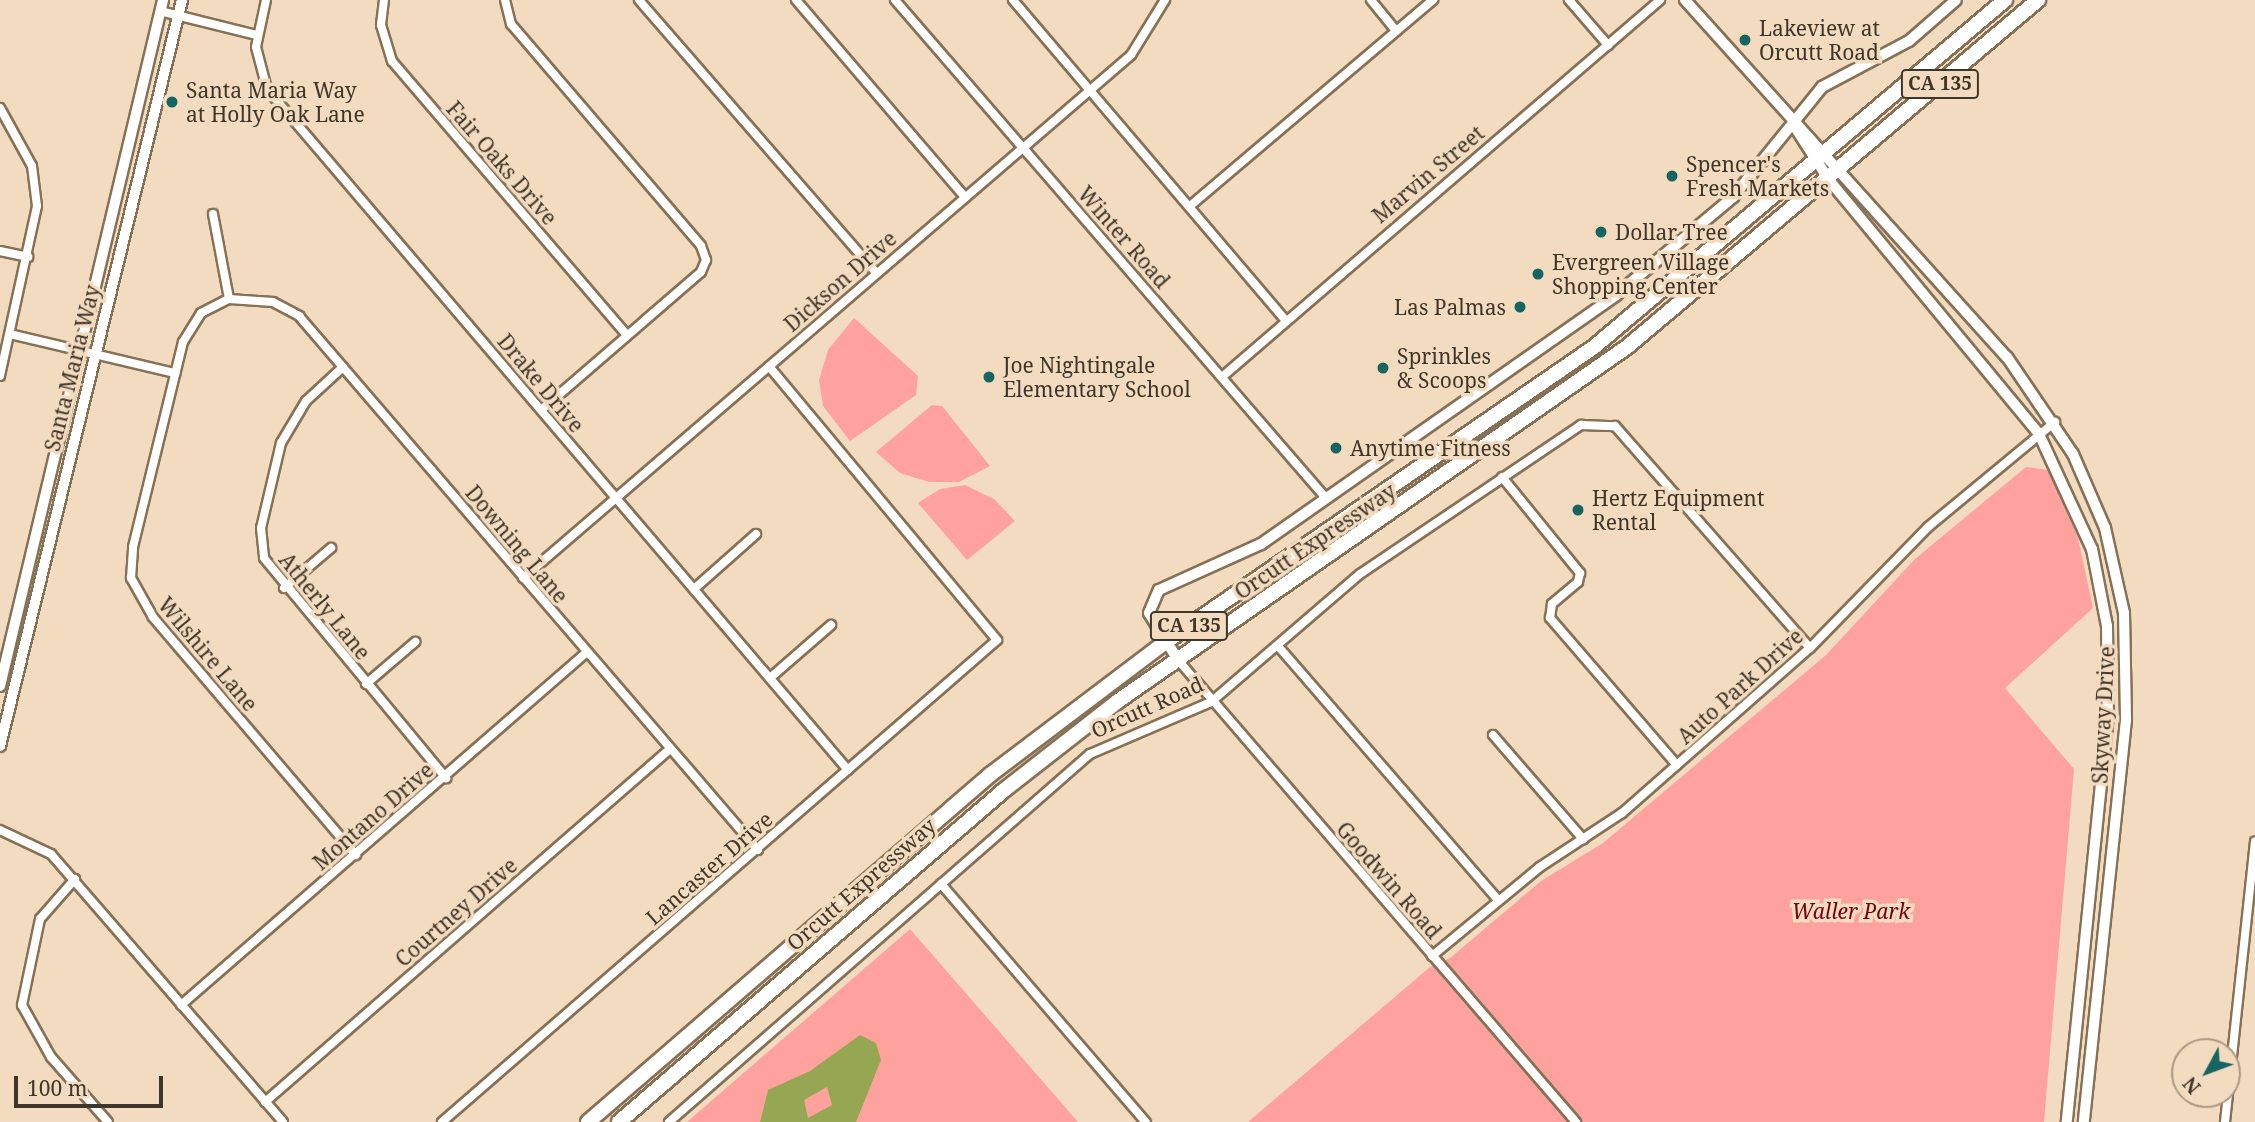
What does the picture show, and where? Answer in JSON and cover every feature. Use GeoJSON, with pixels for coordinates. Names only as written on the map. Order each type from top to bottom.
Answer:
{"type":"FeatureCollection","features":[{"type":"Feature","properties":{"kind":"highway","name":"Orcutt Expressway"},"geometry":{"type":"LineString","coordinates":[[588,1122],[991,774],[1164,643],[1559,373],[1829,153],[2005,0]]}},
{"type":"Feature","properties":{"kind":"highway","name":"Orcutt Expressway"},"geometry":{"type":"LineString","coordinates":[[619,1122],[1003,791],[1178,660],[1627,346],[1829,180],[2038,0]]}},
{"type":"Feature","properties":{"kind":"main road","name":"Santa Maria Way"},"geometry":{"type":"LineString","coordinates":[[0,746],[182,0]]}},
{"type":"Feature","properties":{"kind":"main road"},"geometry":{"type":"LineString","coordinates":[[1685,0],[1791,119]]}},
{"type":"Feature","properties":{"kind":"main road","name":"Orcutt Road"},"geometry":{"type":"LineString","coordinates":[[1178,660],[1164,643],[1149,613],[1159,590],[1261,544],[1653,266],[1733,197],[1791,119],[1822,87],[1909,41],[1956,0]]}},
{"type":"Feature","properties":{"kind":"main road","name":"Santa Maria Way"},"geometry":{"type":"LineString","coordinates":[[0,686],[2,668],[162,6]]}},
{"type":"Feature","properties":{"kind":"main road","name":"Skyway Drive"},"geometry":{"type":"LineString","coordinates":[[1791,119],[1843,168],[2007,357],[2055,422],[2105,527],[2128,662],[2084,1122]]}},
{"type":"Feature","properties":{"kind":"main road","name":"Skyway Drive"},"geometry":{"type":"LineString","coordinates":[[1791,119],[1829,180],[2039,434],[2092,549],[2109,670],[2067,1122]]}},
{"type":"Feature","properties":{"kind":"street","name":"Drake Drive"},"geometry":{"type":"LineString","coordinates":[[266,0],[256,35],[257,69],[267,89],[848,770]]}},
{"type":"Feature","properties":{"kind":"street","name":"Fair Oaks Drive"},"geometry":{"type":"LineString","coordinates":[[384,0],[381,25],[392,61],[627,335]]}},
{"type":"Feature","properties":{"kind":"street"},"geometry":{"type":"LineString","coordinates":[[505,0],[511,24],[701,246],[706,260],[627,335],[541,410]]}},
{"type":"Feature","properties":{"kind":"street"},"geometry":{"type":"LineString","coordinates":[[639,0],[876,273]]}},
{"type":"Feature","properties":{"kind":"street"},"geometry":{"type":"LineString","coordinates":[[796,0],[965,197]]}},
{"type":"Feature","properties":{"kind":"street","name":"Winter Road"},"geometry":{"type":"LineString","coordinates":[[895,0],[1326,498]]}},
{"type":"Feature","properties":{"kind":"street"},"geometry":{"type":"LineString","coordinates":[[1013,0],[1284,318]]}},
{"type":"Feature","properties":{"kind":"street","name":"Dickson Drive"},"geometry":{"type":"LineString","coordinates":[[523,578],[1131,55],[1166,0]]}},
{"type":"Feature","properties":{"kind":"street"},"geometry":{"type":"LineString","coordinates":[[1371,0],[1396,31]]}},
{"type":"Feature","properties":{"kind":"street"},"geometry":{"type":"LineString","coordinates":[[1190,206],[1433,0]]}},
{"type":"Feature","properties":{"kind":"street"},"geometry":{"type":"LineString","coordinates":[[1569,0],[1608,45]]}},
{"type":"Feature","properties":{"kind":"street","name":"Marvin Street"},"geometry":{"type":"LineString","coordinates":[[1222,377],[1284,318],[1660,0]]}},
{"type":"Feature","properties":{"kind":"street"},"geometry":{"type":"LineString","coordinates":[[162,6],[178,15],[256,35]]}},
{"type":"Feature","properties":{"kind":"street"},"geometry":{"type":"LineString","coordinates":[[0,108],[35,178],[28,257],[0,376]]}},
{"type":"Feature","properties":{"kind":"street"},"geometry":{"type":"LineString","coordinates":[[213,214],[229,299]]}},
{"type":"Feature","properties":{"kind":"street"},"geometry":{"type":"LineString","coordinates":[[0,251],[28,257]]}},
{"type":"Feature","properties":{"kind":"street","name":"Downing Lane"},"geometry":{"type":"LineString","coordinates":[[229,299],[287,306],[343,367],[758,850]]}},
{"type":"Feature","properties":{"kind":"street","name":"Wilshire Lane"},"geometry":{"type":"LineString","coordinates":[[229,299],[192,324],[175,373],[130,563],[137,594],[356,855]]}},
{"type":"Feature","properties":{"kind":"street"},"geometry":{"type":"LineString","coordinates":[[10,334],[175,373]]}},
{"type":"Feature","properties":{"kind":"street","name":"Lancaster Drive"},"geometry":{"type":"LineString","coordinates":[[442,1122],[997,640],[769,366]]}},
{"type":"Feature","properties":{"kind":"street","name":"Atherly Lane"},"geometry":{"type":"LineString","coordinates":[[343,367],[292,420],[269,481],[261,544],[284,588],[446,778]]}},
{"type":"Feature","properties":{"kind":"street","name":"Orcutt Road"},"geometry":{"type":"LineString","coordinates":[[669,1122],[1090,754],[1211,702],[1360,575],[1581,425],[1603,422],[1631,442],[1810,648]]}},
{"type":"Feature","properties":{"kind":"street","name":"Auto Park Drive"},"geometry":{"type":"LineString","coordinates":[[1432,956],[1499,900],[1583,839],[1677,765],[1810,648],[1928,527],[2055,422]]}},
{"type":"Feature","properties":{"kind":"street"},"geometry":{"type":"LineString","coordinates":[[1502,477],[1580,573],[1578,582],[1552,604],[1550,618],[1677,765]]}},
{"type":"Feature","properties":{"kind":"street"},"geometry":{"type":"LineString","coordinates":[[694,589],[756,534]]}},
{"type":"Feature","properties":{"kind":"street"},"geometry":{"type":"LineString","coordinates":[[284,588],[331,548]]}},
{"type":"Feature","properties":{"kind":"street"},"geometry":{"type":"LineString","coordinates":[[770,678],[831,625]]}},
{"type":"Feature","properties":{"kind":"street"},"geometry":{"type":"LineString","coordinates":[[366,684],[415,642]]}},
{"type":"Feature","properties":{"kind":"street"},"geometry":{"type":"LineString","coordinates":[[1278,646],[1499,900]]}},
{"type":"Feature","properties":{"kind":"street","name":"Montano Drive"},"geometry":{"type":"LineString","coordinates":[[181,1004],[446,778],[587,652]]}},
{"type":"Feature","properties":{"kind":"street","name":"Goodwin Road"},"geometry":{"type":"LineString","coordinates":[[1178,660],[1211,702],[1576,1122]]}},
{"type":"Feature","properties":{"kind":"street"},"geometry":{"type":"LineString","coordinates":[[1493,735],[1583,839]]}},
{"type":"Feature","properties":{"kind":"street","name":"Courtney Drive"},"geometry":{"type":"LineString","coordinates":[[265,1102],[670,748]]}},
{"type":"Feature","properties":{"kind":"street"},"geometry":{"type":"LineString","coordinates":[[0,830],[37,844],[75,879],[283,1122]]}},
{"type":"Feature","properties":{"kind":"street"},"geometry":{"type":"LineString","coordinates":[[2225,1122],[2255,842]]}},
{"type":"Feature","properties":{"kind":"street"},"geometry":{"type":"LineString","coordinates":[[75,879],[40,919],[22,1005],[51,1057],[108,1122]]}},
{"type":"Feature","properties":{"kind":"street"},"geometry":{"type":"LineString","coordinates":[[941,884],[1146,1122]]}},
{"type":"Feature","properties":{"kind":"green space"},"geometry":{"type":"Polygon","coordinates":[[[854,318],[918,376],[916,395],[850,441],[823,406],[819,380],[828,350],[854,318]]]}},
{"type":"Feature","properties":{"kind":"green space"},"geometry":{"type":"Polygon","coordinates":[[[932,405],[942,406],[990,466],[959,482],[929,482],[900,473],[876,452],[932,405]]]}},
{"type":"Feature","properties":{"kind":"green space","name":"Waller Park"},"geometry":{"type":"Polygon","coordinates":[[[2026,467],[2048,470],[2078,538],[2093,608],[2005,688],[2074,769],[2044,1122],[1248,1122],[1430,967],[1450,958],[1541,881],[1603,843],[1826,655],[1915,559],[2026,467]]]}},
{"type":"Feature","properties":{"kind":"green space"},"geometry":{"type":"Polygon","coordinates":[[[965,485],[994,499],[1015,521],[967,560],[918,503],[940,489],[965,485]]]}},
{"type":"Feature","properties":{"kind":"green space"},"geometry":{"type":"Polygon","coordinates":[[[910,929],[1078,1122],[687,1122],[910,929]]]}},
{"type":"Feature","properties":{"kind":"shaded area"},"geometry":{"type":"Polygon","coordinates":[[[860,1035],[876,1043],[881,1060],[856,1122],[760,1122],[768,1090],[810,1071],[860,1035]],[[827,1087],[804,1100],[808,1118],[832,1105],[827,1087]]]}},
{"type":"Feature","properties":{"kind":"place","name":"Lakeview at Orcutt Road"},"geometry":{"type":"Point","coordinates":[1745,40]}},
{"type":"Feature","properties":{"kind":"place","name":"Santa Maria Way at Holly Oak Lane"},"geometry":{"type":"Point","coordinates":[172,102]}},
{"type":"Feature","properties":{"kind":"place","name":"Spencer's Fresh Markets"},"geometry":{"type":"Point","coordinates":[1672,176]}},
{"type":"Feature","properties":{"kind":"place","name":"Dollar Tree"},"geometry":{"type":"Point","coordinates":[1601,232]}},
{"type":"Feature","properties":{"kind":"place","name":"Evergreen Village Shopping Center"},"geometry":{"type":"Point","coordinates":[1538,274]}},
{"type":"Feature","properties":{"kind":"place","name":"Las Palmas"},"geometry":{"type":"Point","coordinates":[1520,307]}},
{"type":"Feature","properties":{"kind":"place","name":"Sprinkles & Scoops"},"geometry":{"type":"Point","coordinates":[1383,368]}},
{"type":"Feature","properties":{"kind":"place","name":"Joe Nightingale Elementary School"},"geometry":{"type":"Point","coordinates":[989,377]}},
{"type":"Feature","properties":{"kind":"place","name":"Anytime Fitness"},"geometry":{"type":"Point","coordinates":[1336,448]}},
{"type":"Feature","properties":{"kind":"place","name":"Hertz Equipment Rental"},"geometry":{"type":"Point","coordinates":[1578,510]}}]}
